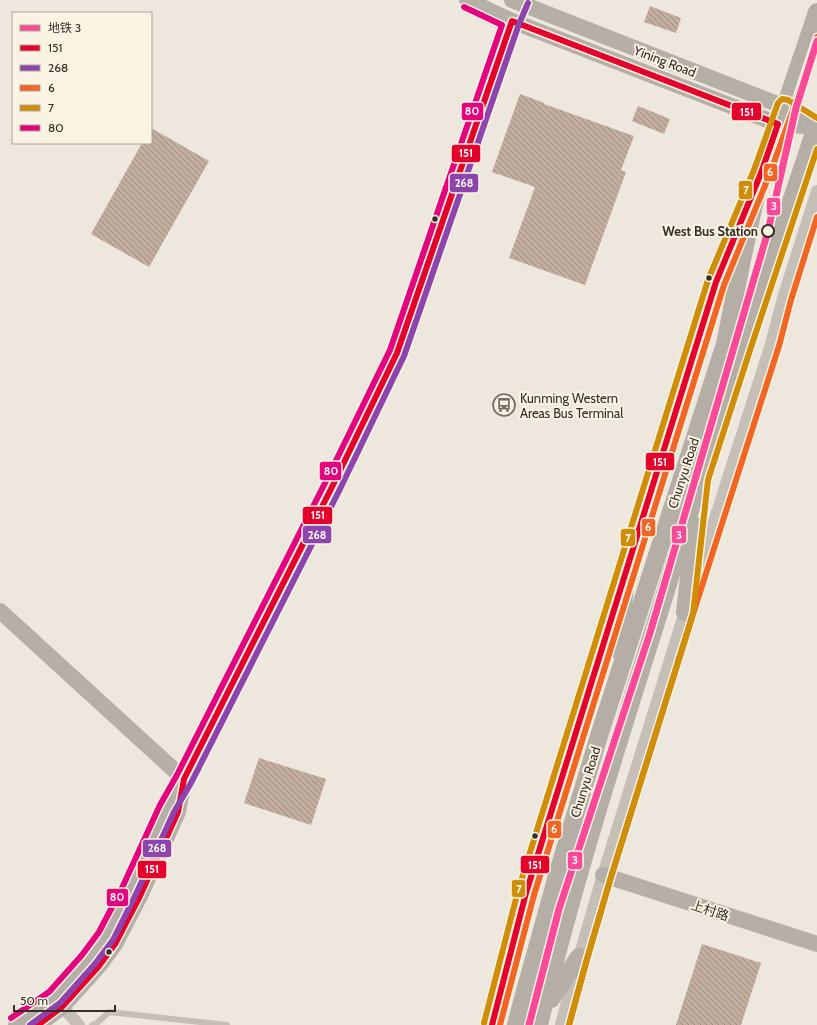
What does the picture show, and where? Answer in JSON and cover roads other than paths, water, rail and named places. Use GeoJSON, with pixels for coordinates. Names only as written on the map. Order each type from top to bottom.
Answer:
{"type":"FeatureCollection","features":[{"type":"Feature","properties":{"kind":"main road","name":"Yining Road"},"geometry":{"type":"LineString","coordinates":[[467,0],[516,8],[785,107],[817,126]]}},
{"type":"Feature","properties":{"kind":"main road","name":"Yining Road"},"geometry":{"type":"LineString","coordinates":[[516,8],[778,124],[817,126]]}},
{"type":"Feature","properties":{"kind":"main road"},"geometry":{"type":"LineString","coordinates":[[38,1025],[58,1002],[106,936],[129,892],[167,808],[184,779],[333,485],[397,353],[516,8]]}},
{"type":"Feature","properties":{"kind":"main road","name":"Chunyu Road"},"geometry":{"type":"LineString","coordinates":[[516,1025],[559,869],[599,736],[725,344],[760,173],[785,107],[817,12]]}},
{"type":"Feature","properties":{"kind":"main road","name":"Chunyu Road"},"geometry":{"type":"LineString","coordinates":[[541,1018],[581,868],[618,742],[744,341],[817,126]]}},
{"type":"Feature","properties":{"kind":"main road"},"geometry":{"type":"LineString","coordinates":[[685,612],[700,478]]}},
{"type":"Feature","properties":{"kind":"main road"},"geometry":{"type":"LineString","coordinates":[[614,691],[627,568]]}},
{"type":"Feature","properties":{"kind":"main road"},"geometry":{"type":"LineString","coordinates":[[0,611],[184,779]]}},
{"type":"Feature","properties":{"kind":"main road","name":"上村路"},"geometry":{"type":"LineString","coordinates":[[603,875],[817,944]]}},
{"type":"Feature","properties":{"kind":"main road"},"geometry":{"type":"LineString","coordinates":[[541,1018],[579,957]]}},
{"type":"Feature","properties":{"kind":"main road"},"geometry":{"type":"LineString","coordinates":[[16,1025],[58,1002]]}},
{"type":"Feature","properties":{"kind":"street"},"geometry":{"type":"LineString","coordinates":[[492,1025],[526,893],[716,282],[760,173]]}},
{"type":"Feature","properties":{"kind":"street"},"geometry":{"type":"LineString","coordinates":[[561,1025],[603,875],[771,344],[782,298],[816,196]]}},
{"type":"Feature","properties":{"kind":"street"},"geometry":{"type":"LineString","coordinates":[[58,1002],[79,1025]]}},
{"type":"Feature","properties":{"kind":"lane"},"geometry":{"type":"LineString","coordinates":[[92,1025],[97,1023],[110,1012],[227,1025]]}},
{"type":"Feature","properties":{"kind":"metro line","name":"3"},"geometry":{"type":"LineString","coordinates":[[529,1025],[559,909],[650,633],[768,231],[796,108],[817,41]]}},
{"type":"Feature","properties":{"kind":"place","name":"West Bus Station"},"geometry":{"type":"Point","coordinates":[768,231]}},
{"type":"Feature","properties":{"kind":"place","name":"Kunming Western Areas Bus Terminal"},"geometry":{"type":"Point","coordinates":[504,405]}}]}
